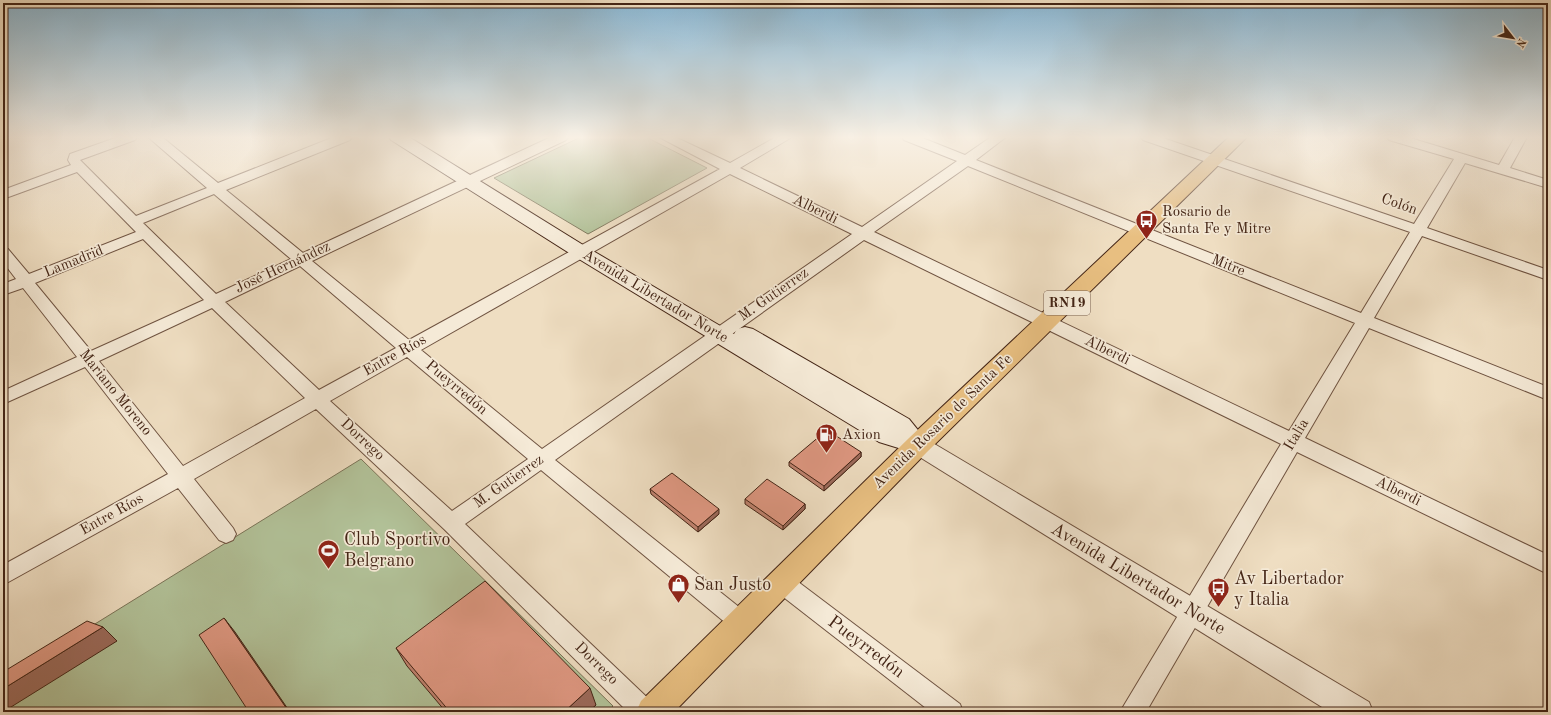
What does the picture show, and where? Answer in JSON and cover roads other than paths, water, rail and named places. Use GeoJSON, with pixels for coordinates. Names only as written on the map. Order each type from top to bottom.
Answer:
{"type":"FeatureCollection","features":[{"type":"Feature","properties":{"kind":"main road","name":"Avenida Libertador Norte"},"geometry":{"type":"LineString","coordinates":[[458,170],[724,330],[888,436],[918,445]]}},
{"type":"Feature","properties":{"kind":"main road","name":"Avenida Libertador Norte"},"geometry":{"type":"LineString","coordinates":[[462,170],[474,179]]}},
{"type":"Feature","properties":{"kind":"main road","name":"Avenida Rosario de Santa Fe"},"geometry":{"type":"LineString","coordinates":[[652,712],[918,445],[1204,170]]}},
{"type":"Feature","properties":{"kind":"street"},"geometry":{"type":"LineString","coordinates":[[3,195],[70,170]]}},
{"type":"Feature","properties":{"kind":"street","name":"Dorrego"},"geometry":{"type":"LineString","coordinates":[[82,170],[214,301],[451,523],[645,712]]}},
{"type":"Feature","properties":{"kind":"street","name":"Pueyrredón"},"geometry":{"type":"LineString","coordinates":[[194,170],[541,459],[741,622]]}},
{"type":"Feature","properties":{"kind":"street","name":"Lamadrid"},"geometry":{"type":"LineString","coordinates":[[3,290],[26,281],[139,228],[216,189],[263,170]]}},
{"type":"Feature","properties":{"kind":"street","name":"José Hernández"},"geometry":{"type":"LineString","coordinates":[[3,398],[492,170]]}},
{"type":"Feature","properties":{"kind":"street","name":"Entre Ríos"},"geometry":{"type":"LineString","coordinates":[[3,576],[728,170]]}},
{"type":"Feature","properties":{"kind":"street","name":"Alberdi"},"geometry":{"type":"LineString","coordinates":[[733,170],[1548,565]]}},
{"type":"Feature","properties":{"kind":"street","name":"M. Gutierrez"},"geometry":{"type":"LineString","coordinates":[[451,523],[953,170]]}},
{"type":"Feature","properties":{"kind":"street","name":"Mitre"},"geometry":{"type":"LineString","coordinates":[[990,170],[1548,394]]}},
{"type":"Feature","properties":{"kind":"street","name":"Colón"},"geometry":{"type":"LineString","coordinates":[[1245,170],[1548,275]]}},
{"type":"Feature","properties":{"kind":"street","name":"Italia"},"geometry":{"type":"LineString","coordinates":[[1132,712],[1454,170]]}},
{"type":"Feature","properties":{"kind":"street"},"geometry":{"type":"LineString","coordinates":[[1504,170],[1548,184]]}},
{"type":"Feature","properties":{"kind":"street","name":"Mariano Moreno"},"geometry":{"type":"LineString","coordinates":[[3,252],[182,476],[226,534]]}},
{"type":"Feature","properties":{"kind":"street","name":"Avenida Libertador Norte"},"geometry":{"type":"LineString","coordinates":[[918,445],[1358,712]]}},
{"type":"Feature","properties":{"kind":"street","name":"Pueyrredón"},"geometry":{"type":"LineString","coordinates":[[781,582],[951,712]]}},
{"type":"Feature","properties":{"kind":"place","name":"Rosario de Santa Fe y Mitre"},"geometry":{"type":"Point","coordinates":[1147,240]}},
{"type":"Feature","properties":{"kind":"place","name":"Axion"},"geometry":{"type":"Point","coordinates":[826,454]}},
{"type":"Feature","properties":{"kind":"place","name":"Club Sportivo Belgrano"},"geometry":{"type":"Point","coordinates":[328,570]}},
{"type":"Feature","properties":{"kind":"place","name":"San Justo"},"geometry":{"type":"Point","coordinates":[678,604]}},
{"type":"Feature","properties":{"kind":"place","name":"Av Libertador y Italia"},"geometry":{"type":"Point","coordinates":[1218,608]}}]}
